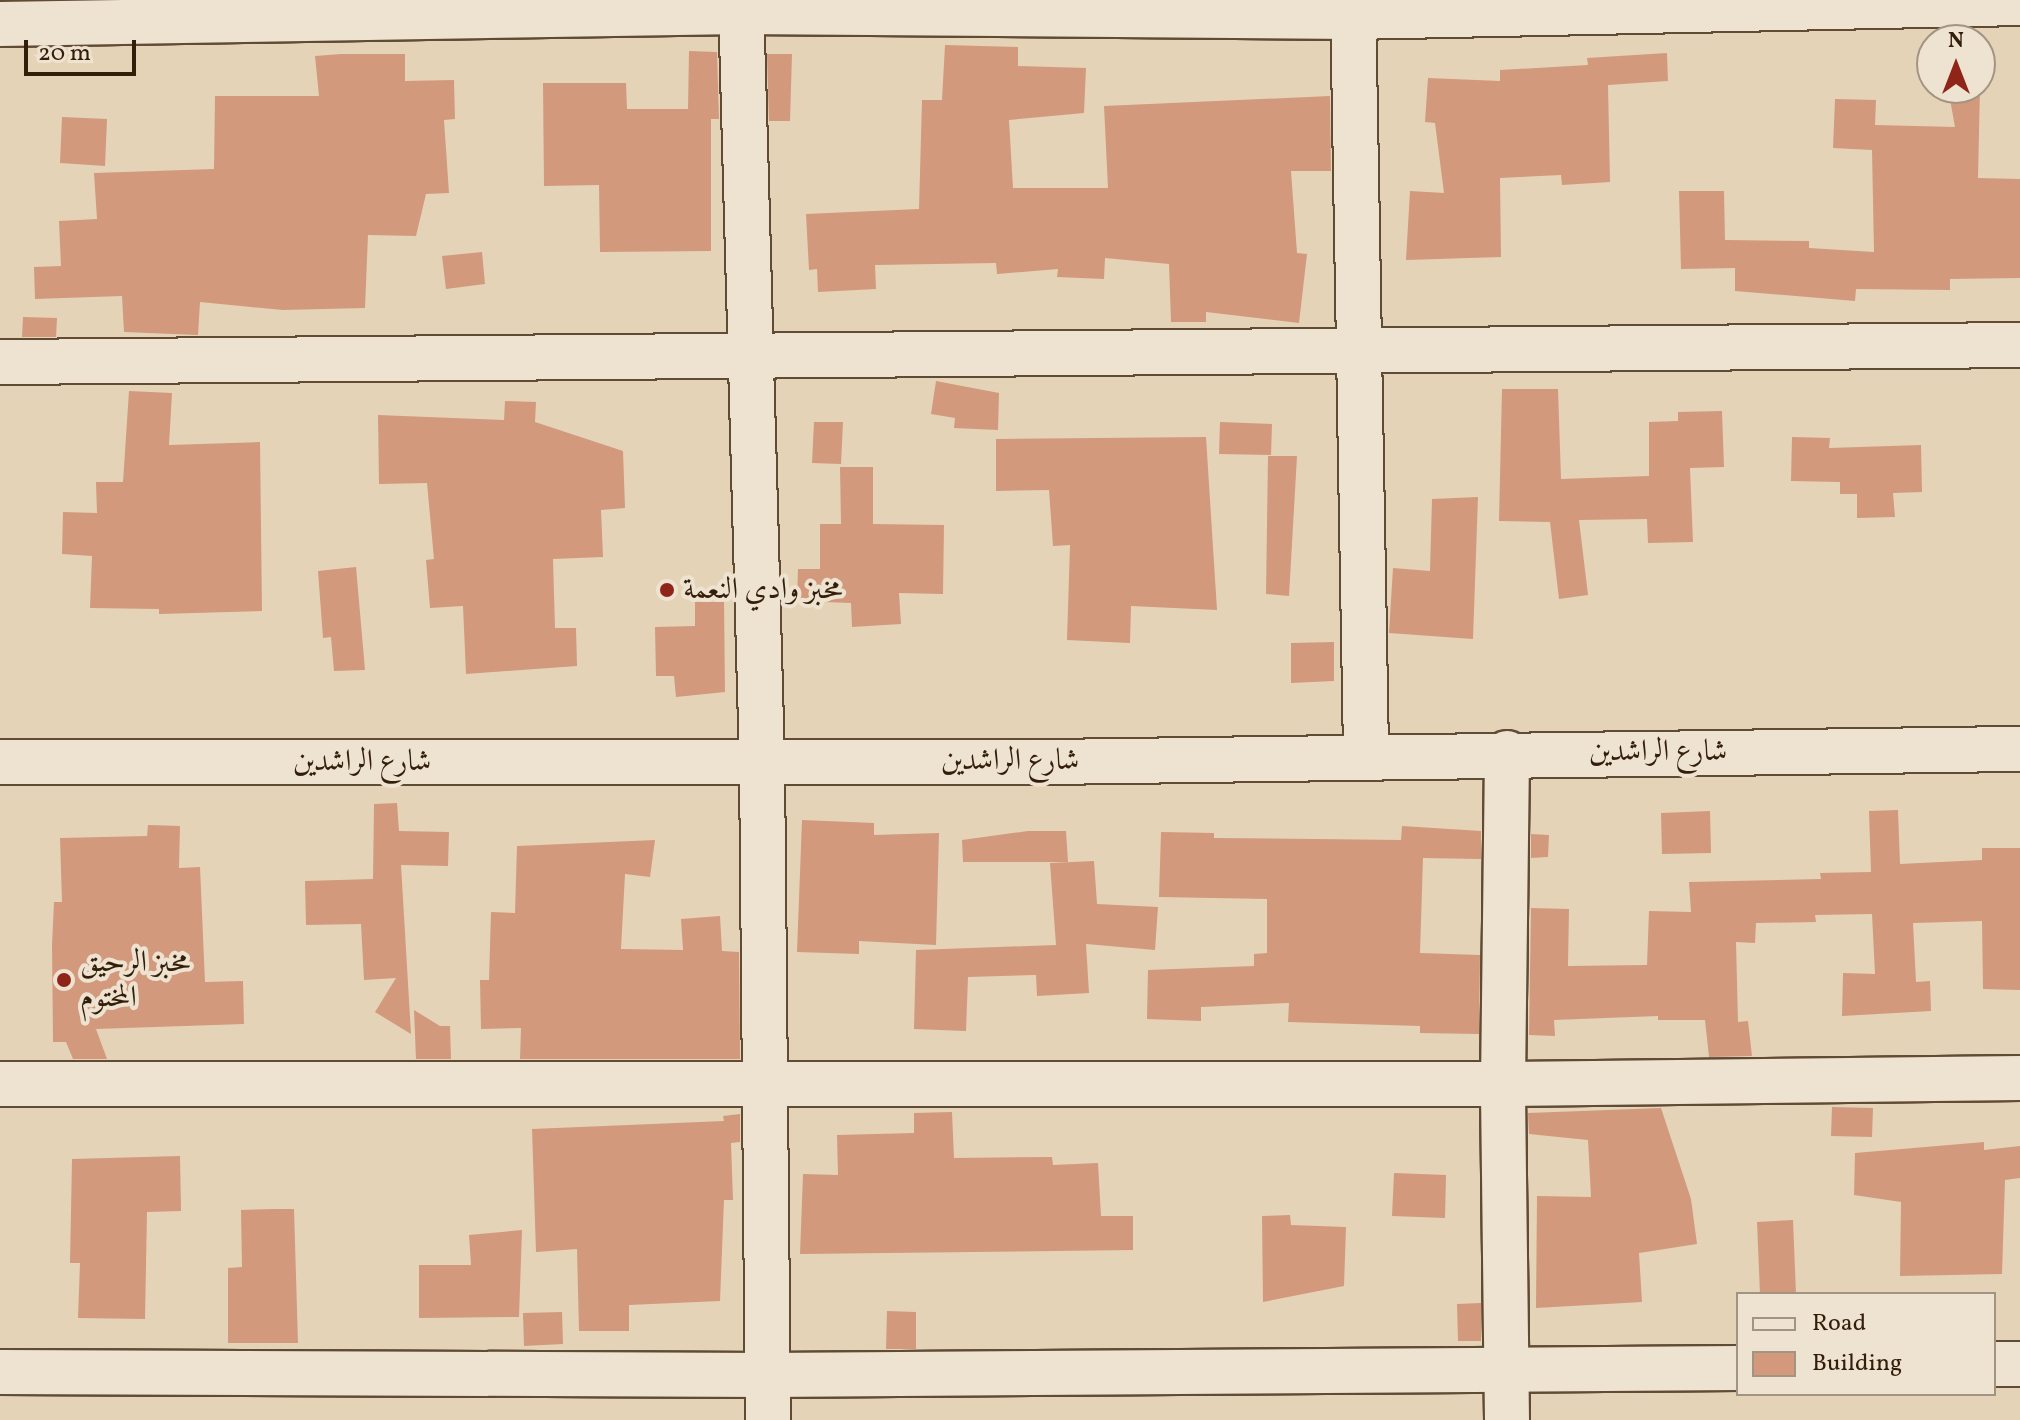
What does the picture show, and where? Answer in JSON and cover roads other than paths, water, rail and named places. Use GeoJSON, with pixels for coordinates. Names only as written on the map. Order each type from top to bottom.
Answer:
{"type":"FeatureCollection","features":[{"type":"Feature","properties":{"kind":"street"},"geometry":{"type":"LineString","coordinates":[[0,24],[741,6],[1353,9],[2020,3]]}},
{"type":"Feature","properties":{"kind":"street"},"geometry":{"type":"LineString","coordinates":[[741,6],[747,359],[762,762],[768,1420]]}},
{"type":"Feature","properties":{"kind":"street"},"geometry":{"type":"LineString","coordinates":[[1353,9],[1366,755]]}},
{"type":"Feature","properties":{"kind":"street"},"geometry":{"type":"LineString","coordinates":[[0,362],[747,359],[1358,348],[2020,345]]}},
{"type":"Feature","properties":{"kind":"street","name":"شارع الراشدين"},"geometry":{"type":"LineString","coordinates":[[0,762],[762,762],[2020,749]]}},
{"type":"Feature","properties":{"kind":"street"},"geometry":{"type":"LineString","coordinates":[[1507,753],[1503,1084],[1507,1420]]}},
{"type":"Feature","properties":{"kind":"street"},"geometry":{"type":"LineString","coordinates":[[0,1084],[1503,1084],[2020,1078]]}},
{"type":"Feature","properties":{"kind":"street"},"geometry":{"type":"LineString","coordinates":[[1996,1364],[2020,1364]]}},
{"type":"Feature","properties":{"kind":"street"},"geometry":{"type":"LineString","coordinates":[[0,1372],[767,1375],[1736,1368]]}},
{"type":"Feature","properties":{"kind":"place","name":"مخبز وادي النعمة"},"geometry":{"type":"Point","coordinates":[667,590]}},
{"type":"Feature","properties":{"kind":"place","name":"مخبز الرحيق المختوم"},"geometry":{"type":"Point","coordinates":[64,980]}}]}
